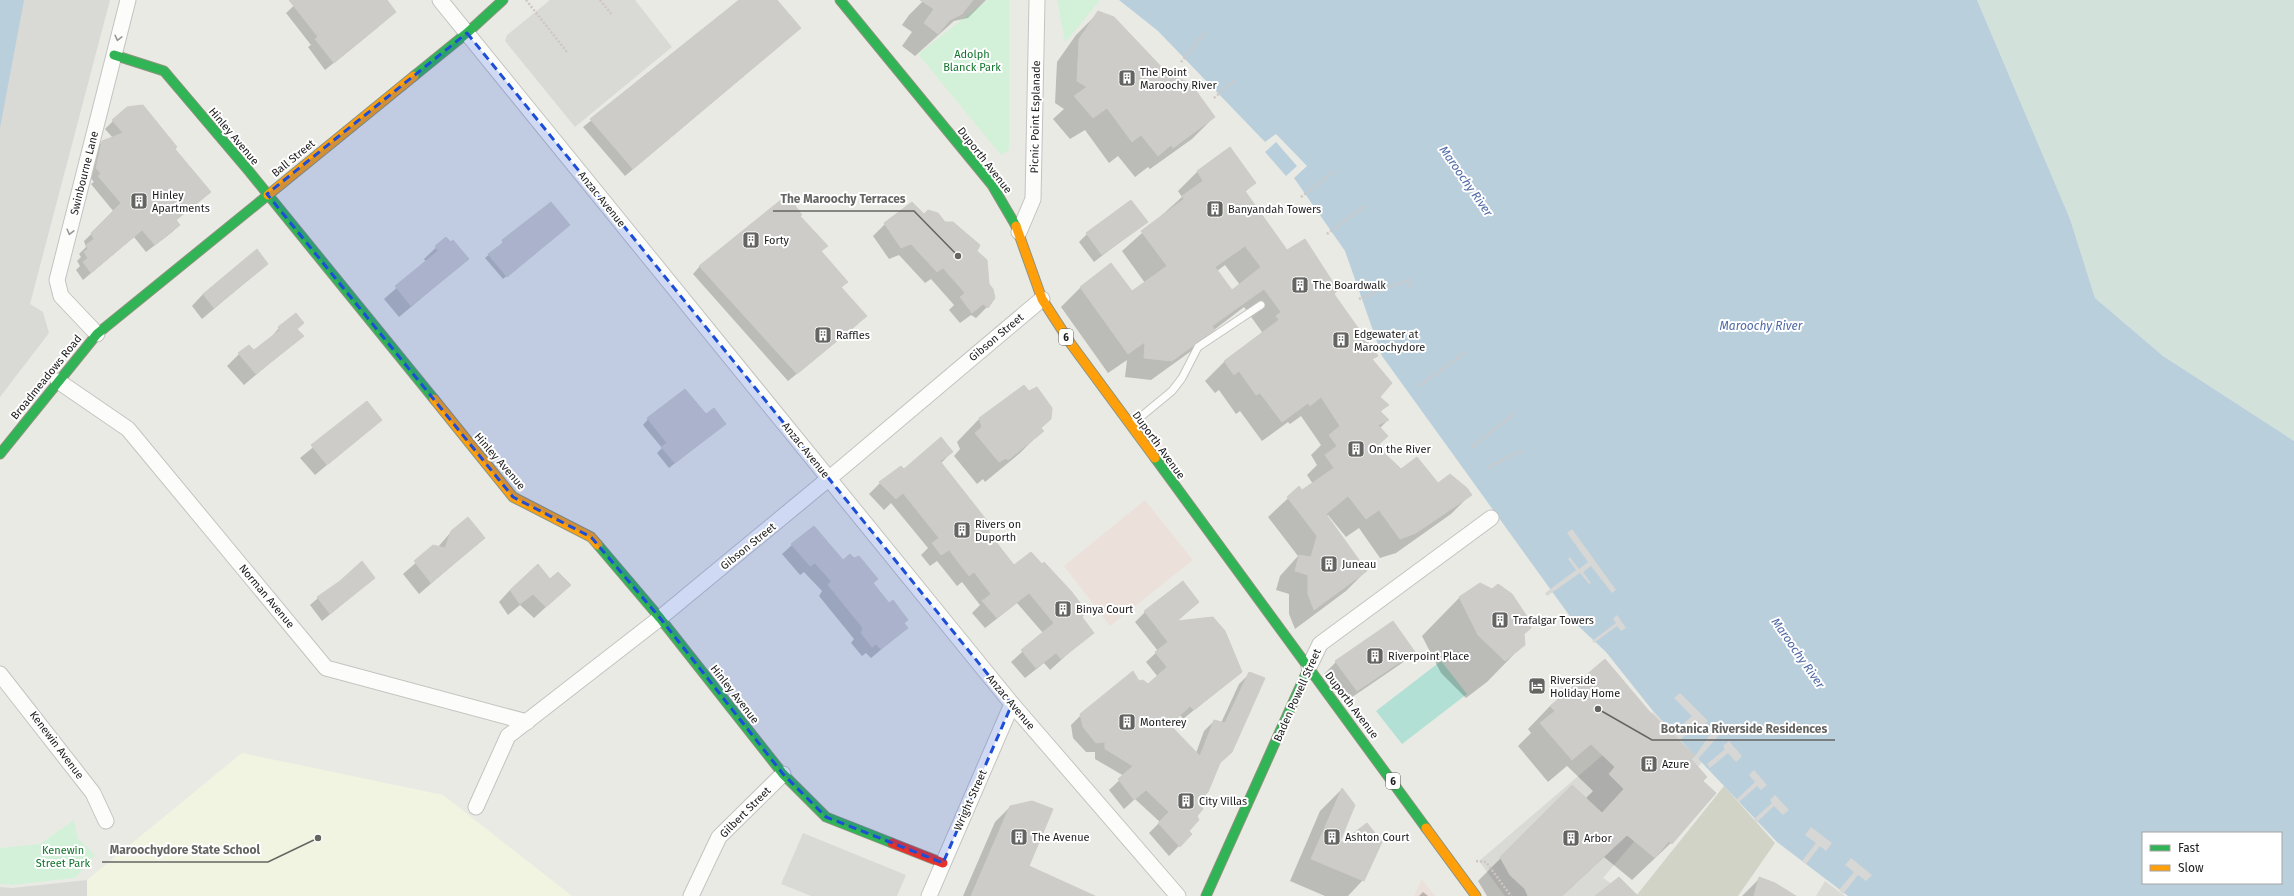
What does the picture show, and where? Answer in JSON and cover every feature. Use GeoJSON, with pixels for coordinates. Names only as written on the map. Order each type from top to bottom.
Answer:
{"type":"FeatureCollection","features":[{"type":"Feature","properties":{"kind":"main road","name":"Ball Street"},"geometry":{"type":"LineString","coordinates":[[97,334],[267,194],[467,33],[503,0]]}},
{"type":"Feature","properties":{"kind":"main road","name":"Duporth Avenue"},"geometry":{"type":"LineString","coordinates":[[840,0],[992,184],[1020,232],[1042,299],[1071,344],[1476,896]]}},
{"type":"Feature","properties":{"kind":"main road","name":"Hinley Avenue"},"geometry":{"type":"LineString","coordinates":[[114,55],[164,71],[267,194],[513,497],[591,537],[660,618],[783,774],[826,817],[943,863]]}},
{"type":"Feature","properties":{"kind":"main road","name":"Broadmeadows Road"},"geometry":{"type":"LineString","coordinates":[[0,454],[97,334]]}},
{"type":"Feature","properties":{"kind":"main road","name":"Baden Powell Street"},"geometry":{"type":"LineString","coordinates":[[1206,896],[1309,667]]}},
{"type":"Feature","properties":{"kind":"street","name":"Swinbourne Lane"},"geometry":{"type":"LineString","coordinates":[[97,334],[61,296],[57,280],[128,0]]}},
{"type":"Feature","properties":{"kind":"street","name":"Anzac Avenue"},"geometry":{"type":"LineString","coordinates":[[440,0],[1012,704],[1178,896]]}},
{"type":"Feature","properties":{"kind":"street","name":"Picnic Point Esplanade"},"geometry":{"type":"LineString","coordinates":[[1020,232],[1033,199],[1037,0]]}},
{"type":"Feature","properties":{"kind":"street","name":"Gibson Street"},"geometry":{"type":"LineString","coordinates":[[476,807],[508,736],[660,618],[829,479],[1042,299]]}},
{"type":"Feature","properties":{"kind":"street","name":"Norman Avenue"},"geometry":{"type":"LineString","coordinates":[[58,381],[128,429],[326,668],[527,722]]}},
{"type":"Feature","properties":{"kind":"street","name":"Baden Powell Street"},"geometry":{"type":"LineString","coordinates":[[1309,667],[1320,644],[1491,518]]}},
{"type":"Feature","properties":{"kind":"street","name":"Kenewin Avenue"},"geometry":{"type":"LineString","coordinates":[[0,674],[93,793],[106,821]]}},
{"type":"Feature","properties":{"kind":"street","name":"Wright Street"},"geometry":{"type":"LineString","coordinates":[[929,896],[1012,704]]}},
{"type":"Feature","properties":{"kind":"street","name":"Gilbert Street"},"geometry":{"type":"LineString","coordinates":[[691,896],[719,837],[783,774]]}},
{"type":"Feature","properties":{"kind":"lane"},"geometry":{"type":"LineString","coordinates":[[1130,425],[1172,391],[1182,378],[1198,347],[1261,305]]}},
{"type":"Feature","properties":{"kind":"path"},"geometry":{"type":"LineString","coordinates":[[526,0],[567,52]]}},
{"type":"Feature","properties":{"kind":"path"},"geometry":{"type":"LineString","coordinates":[[600,0],[612,16]]}},
{"type":"Feature","properties":{"kind":"path"},"geometry":{"type":"LineString","coordinates":[[1181,62],[1205,33]]}},
{"type":"Feature","properties":{"kind":"path"},"geometry":{"type":"LineString","coordinates":[[1214,98],[1236,80]]}},
{"type":"Feature","properties":{"kind":"path"},"geometry":{"type":"LineString","coordinates":[[1301,197],[1335,171]]}},
{"type":"Feature","properties":{"kind":"path"},"geometry":{"type":"LineString","coordinates":[[1327,234],[1364,206]]}},
{"type":"Feature","properties":{"kind":"path"},"geometry":{"type":"LineString","coordinates":[[1359,299],[1408,280],[1411,288]]}},
{"type":"Feature","properties":{"kind":"path"},"geometry":{"type":"LineString","coordinates":[[1420,385],[1466,352]]}},
{"type":"Feature","properties":{"kind":"path"},"geometry":{"type":"LineString","coordinates":[[1472,447],[1515,413]]}},
{"type":"Feature","properties":{"kind":"path"},"geometry":{"type":"LineString","coordinates":[[1487,468],[1522,450]]}},
{"type":"Feature","properties":{"kind":"path"},"geometry":{"type":"LineString","coordinates":[[1472,856],[1476,862],[1486,862],[1512,896]]}},
{"type":"Feature","properties":{"kind":"highlighted area"},"geometry":{"type":"Polygon","coordinates":[[[467,33],[1012,704],[943,863],[826,817],[783,774],[660,618],[591,537],[513,497],[267,194],[467,33]]]}},
{"type":"Feature","properties":{"kind":"shaded area"},"geometry":{"type":"Polygon","coordinates":[[[0,0],[110,0],[30,304],[43,312],[49,333],[0,397],[0,0]]]}},
{"type":"Feature","properties":{"kind":"shaded area"},"geometry":{"type":"Polygon","coordinates":[[[550,0],[635,0],[672,47],[575,127],[505,41],[507,35],[550,0]]]}},
{"type":"Feature","properties":{"kind":"shaded area"},"geometry":{"type":"Polygon","coordinates":[[[1977,0],[2294,0],[2294,441],[2163,356],[2095,298],[2070,219],[1977,0]]]}},
{"type":"Feature","properties":{"kind":"shaded area"},"geometry":{"type":"Polygon","coordinates":[[[1145,500],[1193,560],[1110,626],[1064,566],[1145,500]]]}},
{"type":"Feature","properties":{"kind":"shaded area"},"geometry":{"type":"Polygon","coordinates":[[[1441,661],[1467,694],[1402,744],[1376,711],[1441,661]]]}},
{"type":"Feature","properties":{"kind":"shaded area"},"geometry":{"type":"Polygon","coordinates":[[[1653,712],[1703,761],[1603,878],[1629,895],[1505,896],[1479,861],[1653,712]]]}},
{"type":"Feature","properties":{"kind":"shaded area"},"geometry":{"type":"Polygon","coordinates":[[[242,753],[443,795],[572,896],[87,896],[87,880],[242,753]]]}},
{"type":"Feature","properties":{"kind":"shaded area"},"geometry":{"type":"Polygon","coordinates":[[[1724,786],[1775,843],[1738,896],[1636,896],[1724,786]]]}},
{"type":"Feature","properties":{"kind":"shaded area"},"geometry":{"type":"Polygon","coordinates":[[[803,833],[906,875],[897,896],[811,896],[781,884],[803,833]]]}},
{"type":"Feature","properties":{"kind":"shaded area"},"geometry":{"type":"Polygon","coordinates":[[[1422,879],[1435,896],[1414,896],[1422,879]]]}},
{"type":"Feature","properties":{"kind":"shaded area"},"geometry":{"type":"Polygon","coordinates":[[[87,880],[87,896],[0,896],[0,887],[12,888],[87,880]]]}},
{"type":"Feature","properties":{"kind":"shaded area"},"geometry":{"type":"Polygon","coordinates":[[[1825,881],[1845,896],[1816,896],[1825,881]]]}},
{"type":"Feature","properties":{"kind":"green space","name":"Adolph Blanck Park"},"geometry":{"type":"Polygon","coordinates":[[[987,0],[1009,0],[1009,150],[1001,155],[918,54],[987,0]]]}},
{"type":"Feature","properties":{"kind":"green space"},"geometry":{"type":"Polygon","coordinates":[[[1057,0],[1100,0],[1065,43],[1057,0]]]}},
{"type":"Feature","properties":{"kind":"green space","name":"Kenewin Street Park"},"geometry":{"type":"Polygon","coordinates":[[[74,820],[78,839],[95,855],[75,878],[12,885],[0,884],[0,848],[40,844],[74,820]]]}},
{"type":"Feature","properties":{"kind":"water"},"geometry":{"type":"Polygon","coordinates":[[[0,0],[24,0],[0,128],[0,0]]]}},
{"type":"Feature","properties":{"kind":"water","name":"Maroochy River"},"geometry":{"type":"Polygon","coordinates":[[[1119,0],[1977,0],[2070,219],[2095,298],[2163,356],[2294,441],[2294,896],[1848,896],[1777,842],[1653,711],[1606,652],[1574,622],[1382,356],[1345,251],[1294,178],[1307,166],[1276,134],[1265,142],[1158,31],[1119,0]]]}},
{"type":"Feature","properties":{"kind":"water"},"geometry":{"type":"Polygon","coordinates":[[[1276,142],[1297,166],[1286,176],[1265,152],[1276,142]]]}},
{"type":"Feature","properties":{"kind":"pier"},"geometry":{"type":"Polygon","coordinates":[[[1572,529],[1616,590],[1612,593],[1591,566],[1583,572],[1591,583],[1589,584],[1580,573],[1547,596],[1545,593],[1576,570],[1568,559],[1570,557],[1579,569],[1588,562],[1567,533],[1572,529]]]}},
{"type":"Feature","properties":{"kind":"pier"},"geometry":{"type":"Polygon","coordinates":[[[1617,615],[1626,628],[1621,631],[1617,626],[1594,643],[1592,641],[1616,623],[1613,619],[1617,615]]]}},
{"type":"Feature","properties":{"kind":"pier"},"geometry":{"type":"Polygon","coordinates":[[[1680,693],[1708,721],[1702,727],[1697,723],[1677,743],[1670,736],[1692,716],[1674,698],[1680,693]]]}},
{"type":"Feature","properties":{"kind":"pier"},"geometry":{"type":"Polygon","coordinates":[[[1714,729],[1720,734],[1698,759],[1695,756],[1714,729]]]}},
{"type":"Feature","properties":{"kind":"pier"},"geometry":{"type":"Polygon","coordinates":[[[1729,741],[1742,756],[1736,762],[1728,753],[1710,768],[1707,764],[1725,749],[1723,746],[1729,741]]]}},
{"type":"Feature","properties":{"kind":"pier"},"geometry":{"type":"Polygon","coordinates":[[[1754,770],[1767,785],[1761,790],[1757,786],[1739,802],[1737,799],[1755,782],[1749,775],[1754,770]]]}},
{"type":"Feature","properties":{"kind":"pier"},"geometry":{"type":"Polygon","coordinates":[[[1775,795],[1789,810],[1783,815],[1774,806],[1756,823],[1753,820],[1772,803],[1770,800],[1775,795]]]}},
{"type":"Feature","properties":{"kind":"pier"},"geometry":{"type":"Polygon","coordinates":[[[1811,827],[1832,843],[1826,851],[1820,846],[1806,864],[1802,861],[1816,843],[1805,835],[1811,827]]]}},
{"type":"Feature","properties":{"kind":"pier"},"geometry":{"type":"Polygon","coordinates":[[[1851,858],[1872,875],[1866,881],[1858,875],[1843,894],[1839,890],[1854,872],[1845,865],[1851,858]]]}},
{"type":"Feature","properties":{"kind":"building"},"geometry":{"type":"Polygon","coordinates":[[[289,0],[387,0],[396,12],[334,63],[315,39],[318,37],[289,0]]]}},
{"type":"Feature","properties":{"kind":"building"},"geometry":{"type":"Polygon","coordinates":[[[739,0],[777,0],[801,28],[633,169],[590,119],[739,0]]]}},
{"type":"Feature","properties":{"kind":"building"},"geometry":{"type":"Polygon","coordinates":[[[920,0],[973,0],[962,14],[950,20],[938,34],[924,23],[934,9],[920,0]]]}},
{"type":"Feature","properties":{"kind":"building","name":"The Point Maroochy River"},"geometry":{"type":"Polygon","coordinates":[[[1098,11],[1114,17],[1169,75],[1188,82],[1215,117],[1173,148],[1171,145],[1158,156],[1141,135],[1132,142],[1107,108],[1093,118],[1074,96],[1087,87],[1077,81],[1079,39],[1098,11]]]}},
{"type":"Feature","properties":{"kind":"building"},"geometry":{"type":"Polygon","coordinates":[[[143,105],[177,147],[175,149],[211,192],[176,220],[180,225],[155,245],[142,230],[91,273],[83,262],[88,258],[84,252],[88,249],[86,245],[94,239],[91,233],[121,203],[98,176],[101,174],[96,168],[102,141],[123,133],[112,120],[127,107],[143,105]]]}},
{"type":"Feature","properties":{"kind":"building"},"geometry":{"type":"Polygon","coordinates":[[[1230,147],[1256,183],[1245,191],[1287,250],[1305,239],[1338,290],[1334,294],[1378,356],[1372,359],[1392,383],[1380,397],[1389,405],[1380,411],[1389,420],[1378,425],[1388,436],[1377,446],[1401,469],[1417,457],[1438,483],[1450,474],[1467,488],[1472,495],[1416,533],[1400,539],[1379,510],[1366,519],[1348,496],[1326,514],[1367,571],[1314,610],[1308,594],[1308,575],[1295,571],[1299,555],[1311,557],[1317,536],[1287,497],[1299,486],[1302,490],[1334,468],[1325,455],[1337,446],[1329,435],[1340,426],[1321,397],[1310,406],[1308,403],[1282,422],[1260,393],[1256,395],[1239,371],[1234,375],[1224,361],[1279,320],[1276,316],[1281,312],[1264,289],[1212,326],[1215,330],[1172,361],[1144,358],[1145,342],[1128,354],[1080,287],[1111,263],[1132,291],[1167,266],[1141,231],[1184,199],[1182,196],[1203,181],[1197,171],[1230,147]],[[1245,246],[1215,267],[1232,290],[1261,267],[1245,246]]]}},
{"type":"Feature","properties":{"kind":"building"},"geometry":{"type":"Polygon","coordinates":[[[787,195],[802,215],[800,216],[828,246],[821,251],[848,282],[841,287],[867,316],[797,374],[699,266],[787,195]]]}},
{"type":"Feature","properties":{"kind":"building"},"geometry":{"type":"Polygon","coordinates":[[[1131,200],[1148,222],[1102,255],[1086,233],[1131,200]]]}},
{"type":"Feature","properties":{"kind":"building"},"geometry":{"type":"Polygon","coordinates":[[[551,202],[570,225],[507,277],[488,254],[503,243],[502,240],[551,202]]]}},
{"type":"Feature","properties":{"kind":"building"},"geometry":{"type":"Polygon","coordinates":[[[912,202],[924,214],[928,210],[938,213],[945,222],[953,222],[980,245],[977,251],[987,260],[989,284],[993,289],[995,298],[988,308],[983,304],[972,313],[960,297],[965,293],[943,268],[937,272],[911,244],[901,248],[884,223],[912,202]]]}},
{"type":"Feature","properties":{"kind":"building"},"geometry":{"type":"Polygon","coordinates":[[[446,237],[451,242],[453,240],[469,259],[411,306],[395,286],[438,251],[435,246],[446,237]]]}},
{"type":"Feature","properties":{"kind":"building"},"geometry":{"type":"Polygon","coordinates":[[[257,249],[268,264],[214,308],[203,294],[257,249]]]}},
{"type":"Feature","properties":{"kind":"building"},"geometry":{"type":"Polygon","coordinates":[[[296,313],[304,323],[297,329],[304,336],[256,374],[238,353],[249,345],[254,350],[280,330],[278,327],[296,313]]]}},
{"type":"Feature","properties":{"kind":"building"},"geometry":{"type":"Polygon","coordinates":[[[1024,385],[1029,391],[1037,387],[1052,408],[1051,419],[1041,428],[1044,431],[1008,460],[1006,458],[999,462],[975,433],[982,427],[979,418],[1024,385]]]}},
{"type":"Feature","properties":{"kind":"building"},"geometry":{"type":"Polygon","coordinates":[[[685,389],[706,414],[714,408],[726,424],[675,463],[661,447],[667,443],[647,418],[685,389]]]}},
{"type":"Feature","properties":{"kind":"building"},"geometry":{"type":"Polygon","coordinates":[[[367,401],[382,420],[327,465],[311,445],[367,401]]]}},
{"type":"Feature","properties":{"kind":"building"},"geometry":{"type":"Polygon","coordinates":[[[941,437],[953,452],[940,461],[992,527],[988,532],[1014,565],[1031,552],[1042,564],[1044,562],[1071,591],[1087,612],[1082,617],[1094,633],[1061,659],[1056,653],[1036,668],[1021,650],[1054,623],[1029,593],[997,618],[982,601],[991,594],[974,572],[969,576],[949,550],[941,555],[932,543],[939,538],[903,493],[896,499],[879,482],[901,466],[904,469],[941,437]]]}},
{"type":"Feature","properties":{"kind":"building"},"geometry":{"type":"Polygon","coordinates":[[[468,517],[485,538],[431,583],[414,561],[433,545],[445,548],[451,531],[468,517]]]}},
{"type":"Feature","properties":{"kind":"building"},"geometry":{"type":"Polygon","coordinates":[[[814,526],[843,560],[850,554],[854,558],[859,556],[878,579],[873,583],[889,603],[893,600],[908,620],[904,623],[908,628],[881,649],[876,644],[872,647],[861,633],[863,628],[828,585],[831,581],[815,563],[810,566],[791,544],[814,526]]]}},
{"type":"Feature","properties":{"kind":"building"},"geometry":{"type":"Polygon","coordinates":[[[362,561],[375,578],[330,614],[317,597],[340,581],[362,561]]]}},
{"type":"Feature","properties":{"kind":"building"},"geometry":{"type":"Polygon","coordinates":[[[538,564],[550,579],[558,572],[571,585],[546,607],[533,594],[520,604],[510,590],[538,564]]]}},
{"type":"Feature","properties":{"kind":"building"},"geometry":{"type":"Polygon","coordinates":[[[1183,581],[1199,602],[1177,621],[1213,617],[1225,631],[1242,672],[1194,710],[1190,706],[1170,725],[1200,756],[1214,720],[1225,723],[1249,672],[1265,678],[1232,752],[1220,763],[1208,792],[1205,795],[1207,797],[1200,805],[1203,809],[1197,816],[1199,820],[1189,831],[1192,834],[1180,847],[1158,823],[1169,812],[1146,790],[1134,800],[1118,779],[1133,766],[1105,749],[1105,742],[1096,743],[1083,727],[1080,714],[1133,671],[1139,681],[1143,680],[1148,684],[1167,667],[1155,652],[1168,642],[1144,611],[1183,581]]]}},
{"type":"Feature","properties":{"kind":"building","name":"Trafalgar Towers"},"geometry":{"type":"Polygon","coordinates":[[[1480,583],[1492,589],[1498,584],[1512,594],[1528,618],[1531,628],[1524,634],[1525,645],[1505,661],[1478,635],[1459,597],[1480,583]]]}},
{"type":"Feature","properties":{"kind":"building","name":"Riverpoint Place"},"geometry":{"type":"Polygon","coordinates":[[[1393,621],[1415,652],[1357,691],[1335,661],[1393,621]]]}},
{"type":"Feature","properties":{"kind":"building"},"geometry":{"type":"Polygon","coordinates":[[[1605,659],[1649,711],[1695,756],[1691,759],[1707,777],[1703,781],[1716,793],[1672,844],[1669,841],[1655,858],[1627,835],[1562,896],[1528,896],[1525,889],[1510,875],[1500,857],[1572,785],[1602,813],[1624,789],[1609,774],[1615,767],[1591,744],[1572,760],[1540,723],[1555,711],[1550,706],[1605,659]]]}},
{"type":"Feature","properties":{"kind":"building","name":"Ashton Court"},"geometry":{"type":"Polygon","coordinates":[[[1342,788],[1355,805],[1339,844],[1367,823],[1382,842],[1364,881],[1311,859],[1342,788]]]}},
{"type":"Feature","properties":{"kind":"building","name":"The Avenue"},"geometry":{"type":"Polygon","coordinates":[[[1032,801],[1053,809],[1029,866],[1095,896],[971,896],[1010,806],[1032,801]]]}},
{"type":"Feature","properties":{"kind":"building"},"geometry":{"type":"Polygon","coordinates":[[[1619,877],[1638,896],[1595,896],[1619,877]]]}},
{"type":"Feature","properties":{"kind":"building"},"geometry":{"type":"Polygon","coordinates":[[[1759,877],[1775,883],[1796,896],[1754,896],[1759,877]]]}},
{"type":"Feature","properties":{"kind":"traffic: fast"},"geometry":{"type":"LineString","coordinates":[[414,76],[467,33],[503,0]]}},
{"type":"Feature","properties":{"kind":"traffic: fast"},"geometry":{"type":"LineString","coordinates":[[840,0],[992,185],[1016,226]]}},
{"type":"Feature","properties":{"kind":"traffic: fast"},"geometry":{"type":"LineString","coordinates":[[114,55],[164,71],[248,170],[434,399]]}},
{"type":"Feature","properties":{"kind":"traffic: fast"},"geometry":{"type":"LineString","coordinates":[[0,454],[97,334],[268,195]]}},
{"type":"Feature","properties":{"kind":"traffic: fast"},"geometry":{"type":"LineString","coordinates":[[1155,458],[1426,828]]}},
{"type":"Feature","properties":{"kind":"traffic: fast"},"geometry":{"type":"LineString","coordinates":[[598,545],[660,618],[783,774],[826,817],[892,843]]}},
{"type":"Feature","properties":{"kind":"traffic: fast"},"geometry":{"type":"LineString","coordinates":[[1206,896],[1309,667]]}},
{"type":"Feature","properties":{"kind":"traffic: slow"},"geometry":{"type":"LineString","coordinates":[[268,195],[414,76]]}},
{"type":"Feature","properties":{"kind":"traffic: slow"},"geometry":{"type":"LineString","coordinates":[[1016,226],[1042,299],[1071,344],[1155,458]]}},
{"type":"Feature","properties":{"kind":"traffic: slow"},"geometry":{"type":"LineString","coordinates":[[434,399],[513,497],[591,537],[598,545]]}},
{"type":"Feature","properties":{"kind":"traffic: slow"},"geometry":{"type":"LineString","coordinates":[[1426,828],[1476,896]]}},
{"type":"Feature","properties":{"kind":"traffic: jam"},"geometry":{"type":"LineString","coordinates":[[892,843],[943,863]]}},
{"type":"Feature","properties":{"kind":"place","name":"The Point Maroochy River"},"geometry":{"type":"Point","coordinates":[1127,78]}},
{"type":"Feature","properties":{"kind":"place","name":"Hinley Apartments"},"geometry":{"type":"Point","coordinates":[139,201]}},
{"type":"Feature","properties":{"kind":"place","name":"Banyandah Towers"},"geometry":{"type":"Point","coordinates":[1215,209]}},
{"type":"Feature","properties":{"kind":"place","name":"Forty"},"geometry":{"type":"Point","coordinates":[751,240]}},
{"type":"Feature","properties":{"kind":"place","name":"The Maroochy Terraces"},"geometry":{"type":"Point","coordinates":[958,256]}},
{"type":"Feature","properties":{"kind":"place","name":"The Boardwalk"},"geometry":{"type":"Point","coordinates":[1300,285]}},
{"type":"Feature","properties":{"kind":"place","name":"Raffles"},"geometry":{"type":"Point","coordinates":[823,335]}},
{"type":"Feature","properties":{"kind":"place","name":"Edgewater at Maroochydore"},"geometry":{"type":"Point","coordinates":[1341,340]}},
{"type":"Feature","properties":{"kind":"place","name":"On the River"},"geometry":{"type":"Point","coordinates":[1356,449]}},
{"type":"Feature","properties":{"kind":"place","name":"Rivers on Duporth"},"geometry":{"type":"Point","coordinates":[962,530]}},
{"type":"Feature","properties":{"kind":"place","name":"Juneau"},"geometry":{"type":"Point","coordinates":[1329,564]}},
{"type":"Feature","properties":{"kind":"place","name":"Binya Court"},"geometry":{"type":"Point","coordinates":[1063,609]}},
{"type":"Feature","properties":{"kind":"place","name":"Trafalgar Towers"},"geometry":{"type":"Point","coordinates":[1500,620]}},
{"type":"Feature","properties":{"kind":"place","name":"Riverpoint Place"},"geometry":{"type":"Point","coordinates":[1375,656]}},
{"type":"Feature","properties":{"kind":"place","name":"Riverside Holiday Home"},"geometry":{"type":"Point","coordinates":[1537,686]}},
{"type":"Feature","properties":{"kind":"place","name":"Botanica Riverside Residences"},"geometry":{"type":"Point","coordinates":[1598,709]}},
{"type":"Feature","properties":{"kind":"place","name":"Monterey"},"geometry":{"type":"Point","coordinates":[1127,722]}},
{"type":"Feature","properties":{"kind":"place","name":"Azure"},"geometry":{"type":"Point","coordinates":[1649,764]}},
{"type":"Feature","properties":{"kind":"place","name":"City Villas"},"geometry":{"type":"Point","coordinates":[1186,801]}},
{"type":"Feature","properties":{"kind":"place","name":"The Avenue"},"geometry":{"type":"Point","coordinates":[1019,837]}},
{"type":"Feature","properties":{"kind":"place","name":"Ashton Court"},"geometry":{"type":"Point","coordinates":[1332,837]}},
{"type":"Feature","properties":{"kind":"place","name":"Maroochydore State School"},"geometry":{"type":"Point","coordinates":[318,838]}},
{"type":"Feature","properties":{"kind":"place","name":"Arbor"},"geometry":{"type":"Point","coordinates":[1571,838]}}]}
